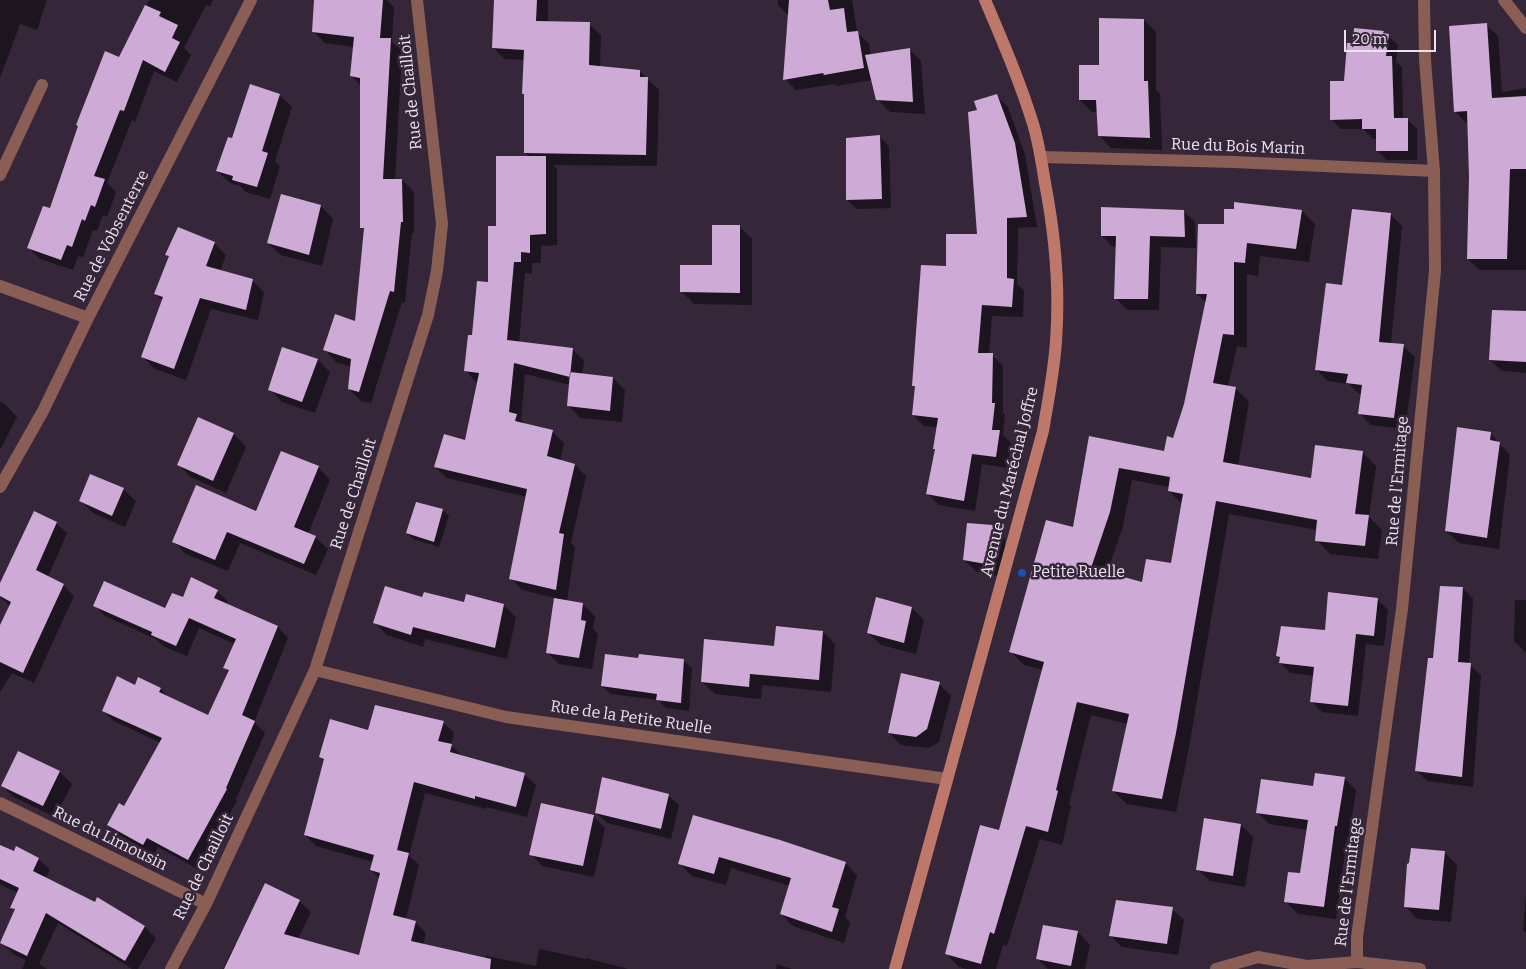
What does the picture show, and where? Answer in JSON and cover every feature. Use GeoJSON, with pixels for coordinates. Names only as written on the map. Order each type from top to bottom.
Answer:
{"type":"FeatureCollection","features":[{"type":"Feature","properties":{"kind":"street","name":"Rue de Vobsenterre"},"geometry":{"type":"LineString","coordinates":[[0,487],[43,412],[88,318],[251,0]]}},
{"type":"Feature","properties":{"kind":"street","name":"Rue de Chailloit"},"geometry":{"type":"LineString","coordinates":[[171,969],[206,904],[315,670],[425,325],[437,271],[442,224],[417,0]]}},
{"type":"Feature","properties":{"kind":"street","name":"Avenue du Maréchal Joffre"},"geometry":{"type":"LineString","coordinates":[[895,969],[1040,440],[1052,383],[1056,341],[1058,280],[1053,226],[1041,157],[1024,98],[985,0]]}},
{"type":"Feature","properties":{"kind":"street","name":"Rue de l'Ermitage"},"geometry":{"type":"LineString","coordinates":[[1357,962],[1357,937],[1402,610],[1435,270],[1434,171],[1424,60],[1424,0]]}},
{"type":"Feature","properties":{"kind":"street"},"geometry":{"type":"LineString","coordinates":[[1504,0],[1526,28]]}},
{"type":"Feature","properties":{"kind":"street"},"geometry":{"type":"LineString","coordinates":[[0,175],[42,84]]}},
{"type":"Feature","properties":{"kind":"street","name":"Rue du Bois Marin"},"geometry":{"type":"LineString","coordinates":[[1041,157],[1234,162],[1434,171]]}},
{"type":"Feature","properties":{"kind":"street"},"geometry":{"type":"LineString","coordinates":[[0,286],[88,318]]}},
{"type":"Feature","properties":{"kind":"street","name":"Rue de la Petite Ruelle"},"geometry":{"type":"LineString","coordinates":[[315,670],[506,717],[947,779]]}},
{"type":"Feature","properties":{"kind":"street","name":"Rue du Limousin"},"geometry":{"type":"LineString","coordinates":[[0,803],[206,904]]}},
{"type":"Feature","properties":{"kind":"street"},"geometry":{"type":"LineString","coordinates":[[1216,969],[1258,957],[1307,968],[1357,962],[1420,969]]}},
{"type":"Feature","properties":{"kind":"building"},"geometry":{"type":"Polygon","coordinates":[[[314,0],[383,0],[380,38],[391,38],[383,179],[402,179],[403,222],[401,222],[394,292],[390,291],[359,392],[348,389],[351,359],[323,350],[335,314],[355,321],[364,228],[360,228],[360,78],[350,76],[354,37],[312,32],[314,0]]]}},
{"type":"Feature","properties":{"kind":"building"},"geometry":{"type":"Polygon","coordinates":[[[494,0],[537,0],[536,21],[590,22],[589,65],[640,70],[640,77],[648,77],[646,155],[524,153],[524,94],[522,94],[524,50],[492,48],[494,0]]]}},
{"type":"Feature","properties":{"kind":"building"},"geometry":{"type":"Polygon","coordinates":[[[789,0],[828,0],[830,10],[844,8],[847,32],[858,31],[864,68],[783,80],[789,0]]]}},
{"type":"Feature","properties":{"kind":"building"},"geometry":{"type":"Polygon","coordinates":[[[145,5],[161,12],[159,16],[178,25],[172,38],[180,42],[165,72],[143,60],[124,111],[120,110],[94,176],[105,179],[95,207],[91,205],[85,221],[82,219],[72,247],[67,245],[61,260],[27,248],[43,206],[50,208],[78,126],[76,125],[105,51],[119,57],[145,5]]]}},
{"type":"Feature","properties":{"kind":"building"},"geometry":{"type":"Polygon","coordinates":[[[1099,18],[1144,19],[1144,81],[1148,81],[1150,138],[1098,136],[1096,100],[1079,100],[1079,65],[1099,65],[1099,18]]]}},
{"type":"Feature","properties":{"kind":"building"},"geometry":{"type":"Polygon","coordinates":[[[1487,23],[1492,98],[1526,96],[1526,169],[1510,169],[1507,259],[1467,259],[1469,177],[1467,111],[1454,112],[1449,26],[1487,23]]]}},
{"type":"Feature","properties":{"kind":"building"},"geometry":{"type":"Polygon","coordinates":[[[1354,28],[1384,31],[1383,33],[1389,34],[1386,56],[1392,56],[1394,118],[1408,118],[1408,151],[1376,151],[1376,129],[1362,129],[1362,119],[1330,120],[1330,81],[1344,81],[1347,43],[1353,43],[1354,28]]]}},
{"type":"Feature","properties":{"kind":"building"},"geometry":{"type":"Polygon","coordinates":[[[910,48],[913,102],[876,100],[865,55],[910,48]]]}},
{"type":"Feature","properties":{"kind":"building"},"geometry":{"type":"Polygon","coordinates":[[[250,84],[280,94],[262,151],[268,153],[257,187],[232,180],[233,176],[216,171],[228,137],[232,138],[250,84]]]}},
{"type":"Feature","properties":{"kind":"building"},"geometry":{"type":"Polygon","coordinates":[[[997,94],[1015,143],[1027,217],[1007,218],[1007,278],[1014,279],[1012,307],[982,305],[978,353],[993,353],[992,403],[995,403],[992,430],[1000,430],[996,457],[972,454],[964,501],[926,494],[935,449],[933,449],[938,418],[912,415],[915,386],[912,386],[921,265],[946,266],[946,234],[977,234],[968,112],[977,110],[974,101],[997,94]]]}},
{"type":"Feature","properties":{"kind":"building"},"geometry":{"type":"Polygon","coordinates":[[[880,135],[882,199],[846,200],[846,138],[880,135]]]}},
{"type":"Feature","properties":{"kind":"building"},"geometry":{"type":"Polygon","coordinates":[[[496,156],[546,156],[546,234],[530,235],[530,253],[521,252],[521,262],[514,262],[507,340],[573,348],[570,377],[514,363],[509,412],[517,414],[515,421],[553,430],[547,456],[575,464],[559,533],[564,534],[556,590],[509,579],[527,489],[434,467],[444,434],[465,440],[479,373],[464,371],[468,335],[472,335],[477,281],[488,282],[488,226],[496,226],[496,156]]]}},
{"type":"Feature","properties":{"kind":"building"},"geometry":{"type":"Polygon","coordinates":[[[281,194],[321,205],[309,255],[267,243],[281,194]]]}},
{"type":"Feature","properties":{"kind":"building"},"geometry":{"type":"Polygon","coordinates":[[[1234,202],[1302,210],[1296,249],[1247,243],[1245,263],[1234,262],[1234,335],[1223,334],[1213,383],[1236,387],[1223,462],[1311,478],[1315,445],[1363,451],[1355,514],[1369,515],[1365,546],[1315,541],[1317,520],[1216,501],[1176,733],[1162,799],[1112,791],[1129,714],[1077,702],[1048,832],[1026,826],[994,934],[990,932],[981,964],[945,954],[980,825],[999,830],[1044,662],[1009,652],[1046,520],[1073,527],[1089,436],[1164,451],[1167,436],[1173,438],[1184,404],[1207,294],[1196,294],[1198,224],[1224,224],[1224,209],[1234,209],[1234,202]],[[1119,468],[1110,512],[1091,568],[1142,582],[1146,559],[1171,563],[1183,494],[1168,491],[1170,477],[1119,468]]]}},
{"type":"Feature","properties":{"kind":"building"},"geometry":{"type":"Polygon","coordinates":[[[1101,207],[1184,210],[1185,237],[1150,236],[1148,299],[1114,299],[1116,236],[1101,236],[1101,207]]]}},
{"type":"Feature","properties":{"kind":"building"},"geometry":{"type":"Polygon","coordinates":[[[1352,209],[1391,213],[1379,342],[1404,344],[1394,418],[1358,414],[1362,385],[1346,383],[1348,374],[1315,370],[1326,283],[1342,285],[1352,209]]]}},
{"type":"Feature","properties":{"kind":"building"},"geometry":{"type":"Polygon","coordinates":[[[712,225],[740,225],[740,293],[680,292],[680,265],[712,265],[712,225]]]}},
{"type":"Feature","properties":{"kind":"building"},"geometry":{"type":"Polygon","coordinates":[[[178,227],[215,242],[206,266],[253,279],[246,310],[200,298],[174,369],[141,357],[163,297],[154,294],[169,256],[165,255],[178,227]]]}},
{"type":"Feature","properties":{"kind":"building"},"geometry":{"type":"Polygon","coordinates":[[[1492,310],[1526,311],[1526,362],[1489,360],[1492,310]]]}},
{"type":"Feature","properties":{"kind":"building"},"geometry":{"type":"Polygon","coordinates":[[[282,347],[318,359],[302,402],[268,390],[282,347]]]}},
{"type":"Feature","properties":{"kind":"building"},"geometry":{"type":"Polygon","coordinates":[[[570,372],[613,377],[610,411],[567,406],[570,372]]]}},
{"type":"Feature","properties":{"kind":"building"},"geometry":{"type":"Polygon","coordinates":[[[198,417],[234,433],[213,481],[177,465],[198,417]]]}},
{"type":"Feature","properties":{"kind":"building"},"geometry":{"type":"Polygon","coordinates":[[[1457,427],[1491,432],[1490,440],[1500,442],[1487,538],[1445,531],[1457,427]]]}},
{"type":"Feature","properties":{"kind":"building"},"geometry":{"type":"Polygon","coordinates":[[[281,451],[319,466],[294,527],[316,536],[304,564],[227,532],[215,560],[172,542],[196,485],[256,511],[281,451]]]}},
{"type":"Feature","properties":{"kind":"building"},"geometry":{"type":"Polygon","coordinates":[[[90,474],[124,488],[112,516],[79,501],[90,474]]]}},
{"type":"Feature","properties":{"kind":"building"},"geometry":{"type":"Polygon","coordinates":[[[416,502],[443,509],[434,542],[406,533],[416,502]]]}},
{"type":"Feature","properties":{"kind":"building"},"geometry":{"type":"Polygon","coordinates":[[[34,511],[57,522],[36,570],[64,584],[23,673],[0,662],[0,625],[11,602],[0,596],[0,583],[34,511]]]}},
{"type":"Feature","properties":{"kind":"building"},"geometry":{"type":"Polygon","coordinates":[[[967,523],[993,525],[993,537],[986,564],[963,560],[967,523]]]}},
{"type":"Feature","properties":{"kind":"building"},"geometry":{"type":"Polygon","coordinates":[[[191,577],[218,590],[214,598],[278,626],[242,715],[255,721],[227,789],[188,860],[147,838],[143,845],[107,825],[119,803],[124,806],[162,738],[102,711],[117,676],[135,685],[138,677],[161,688],[159,692],[208,715],[229,670],[223,668],[236,639],[189,618],[176,646],[151,635],[152,632],[93,606],[104,581],[165,608],[172,593],[183,597],[191,577]]]}},
{"type":"Feature","properties":{"kind":"building"},"geometry":{"type":"Polygon","coordinates":[[[385,586],[422,597],[424,592],[464,602],[466,594],[504,604],[495,648],[413,627],[411,635],[373,623],[385,586]]]}},
{"type":"Feature","properties":{"kind":"building"},"geometry":{"type":"Polygon","coordinates":[[[1440,586],[1463,587],[1458,662],[1471,663],[1462,777],[1415,771],[1428,658],[1433,658],[1440,586]]]}},
{"type":"Feature","properties":{"kind":"building"},"geometry":{"type":"Polygon","coordinates":[[[1328,592],[1378,598],[1374,636],[1356,634],[1348,706],[1310,702],[1314,667],[1279,663],[1280,657],[1276,656],[1281,626],[1325,630],[1328,592]]]}},
{"type":"Feature","properties":{"kind":"building"},"geometry":{"type":"Polygon","coordinates":[[[876,597],[912,607],[904,643],[867,633],[876,597]]]}},
{"type":"Feature","properties":{"kind":"building"},"geometry":{"type":"Polygon","coordinates":[[[554,598],[583,603],[581,620],[586,621],[579,658],[546,653],[554,598]]]}},
{"type":"Feature","properties":{"kind":"building"},"geometry":{"type":"Polygon","coordinates":[[[776,626],[823,631],[819,680],[750,674],[749,687],[701,682],[704,639],[774,646],[776,626]]]}},
{"type":"Feature","properties":{"kind":"building"},"geometry":{"type":"Polygon","coordinates":[[[605,654],[638,658],[639,654],[684,659],[681,703],[656,700],[657,694],[601,686],[605,654]]]}},
{"type":"Feature","properties":{"kind":"building"},"geometry":{"type":"Polygon","coordinates":[[[901,673],[940,682],[927,729],[916,737],[888,733],[901,673]]]}},
{"type":"Feature","properties":{"kind":"building"},"geometry":{"type":"Polygon","coordinates":[[[375,705],[444,721],[438,741],[452,744],[450,752],[525,773],[516,807],[475,796],[475,799],[414,782],[397,850],[409,853],[393,915],[416,921],[411,941],[491,959],[490,969],[224,969],[265,883],[300,900],[284,934],[359,955],[380,873],[370,870],[374,855],[304,835],[324,759],[319,757],[330,719],[368,730],[375,705]]]}},
{"type":"Feature","properties":{"kind":"building"},"geometry":{"type":"Polygon","coordinates":[[[18,751],[60,771],[43,806],[1,786],[18,751]]]}},
{"type":"Feature","properties":{"kind":"building"},"geometry":{"type":"Polygon","coordinates":[[[1315,773],[1345,777],[1337,826],[1335,826],[1324,907],[1284,902],[1288,872],[1300,873],[1308,820],[1256,813],[1261,779],[1313,786],[1315,773]]]}},
{"type":"Feature","properties":{"kind":"building"},"geometry":{"type":"Polygon","coordinates":[[[602,777],[669,794],[661,829],[595,813],[602,777]]]}},
{"type":"Feature","properties":{"kind":"building"},"geometry":{"type":"Polygon","coordinates":[[[541,803],[594,815],[583,866],[529,855],[541,803]]]}},
{"type":"Feature","properties":{"kind":"building"},"geometry":{"type":"Polygon","coordinates":[[[693,815],[780,840],[846,862],[832,907],[839,909],[832,932],[780,914],[791,878],[719,857],[714,874],[678,864],[693,815]]]}},
{"type":"Feature","properties":{"kind":"building"},"geometry":{"type":"Polygon","coordinates":[[[1204,818],[1241,824],[1233,876],[1196,870],[1204,818]]]}},
{"type":"Feature","properties":{"kind":"building"},"geometry":{"type":"Polygon","coordinates":[[[0,845],[14,851],[16,846],[39,858],[33,871],[95,902],[97,897],[145,926],[125,961],[46,913],[27,956],[0,943],[15,909],[10,908],[19,888],[0,879],[0,845]]]}},
{"type":"Feature","properties":{"kind":"building"},"geometry":{"type":"Polygon","coordinates":[[[1411,848],[1445,851],[1439,910],[1404,907],[1407,864],[1409,863],[1411,848]]]}},
{"type":"Feature","properties":{"kind":"building"},"geometry":{"type":"Polygon","coordinates":[[[1116,900],[1173,907],[1167,944],[1109,936],[1116,900]]]}},
{"type":"Feature","properties":{"kind":"building"},"geometry":{"type":"Polygon","coordinates":[[[1043,925],[1078,931],[1071,966],[1036,959],[1043,925]]]}},
{"type":"Feature","properties":{"kind":"place","name":"Petite Ruelle"},"geometry":{"type":"Point","coordinates":[1022,573]}}]}
